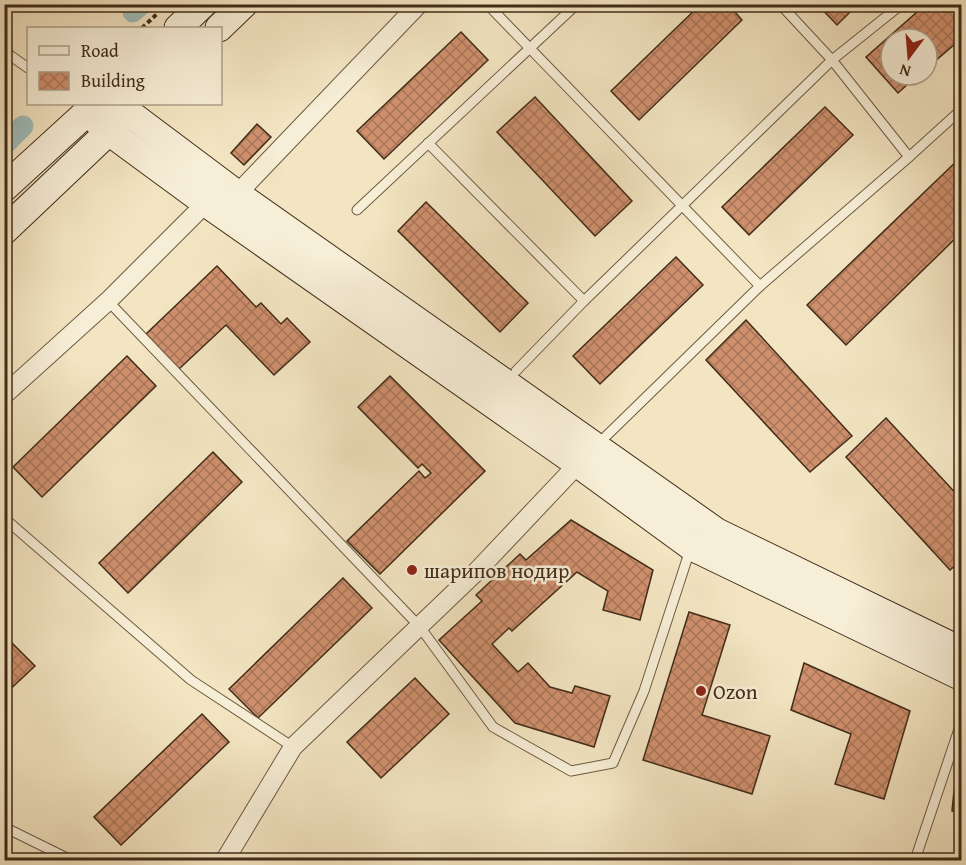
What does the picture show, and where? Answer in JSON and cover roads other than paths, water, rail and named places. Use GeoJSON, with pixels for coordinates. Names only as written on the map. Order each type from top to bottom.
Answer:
{"type":"FeatureCollection","features":[{"type":"Feature","properties":{"kind":"main road"},"geometry":{"type":"LineString","coordinates":[[168,20],[203,4]]}},
{"type":"Feature","properties":{"kind":"main road"},"geometry":{"type":"LineString","coordinates":[[220,27],[244,4]]}},
{"type":"Feature","properties":{"kind":"main road"},"geometry":{"type":"LineString","coordinates":[[4,188],[87,106],[108,131],[206,203],[578,464],[692,547],[962,677]]}},
{"type":"Feature","properties":{"kind":"main road"},"geometry":{"type":"LineString","coordinates":[[4,231],[108,131],[128,107],[237,194],[717,532],[962,651]]}},
{"type":"Feature","properties":{"kind":"street"},"geometry":{"type":"LineString","coordinates":[[237,194],[419,4]]}},
{"type":"Feature","properties":{"kind":"street"},"geometry":{"type":"LineString","coordinates":[[4,395],[108,301],[206,203]]}},
{"type":"Feature","properties":{"kind":"street"},"geometry":{"type":"LineString","coordinates":[[225,861],[293,747],[476,572],[578,464]]}},
{"type":"Feature","properties":{"kind":"lane"},"geometry":{"type":"LineString","coordinates":[[487,4],[681,207],[760,286]]}},
{"type":"Feature","properties":{"kind":"lane"},"geometry":{"type":"LineString","coordinates":[[357,210],[577,4]]}},
{"type":"Feature","properties":{"kind":"lane"},"geometry":{"type":"LineString","coordinates":[[780,4],[831,60],[909,158]]}},
{"type":"Feature","properties":{"kind":"lane"},"geometry":{"type":"LineString","coordinates":[[516,371],[584,301],[831,60],[900,5]]}},
{"type":"Feature","properties":{"kind":"lane"},"geometry":{"type":"LineString","coordinates":[[4,51],[27,67]]}},
{"type":"Feature","properties":{"kind":"lane"},"geometry":{"type":"LineString","coordinates":[[578,464],[760,286],[909,158],[962,109]]}},
{"type":"Feature","properties":{"kind":"lane"},"geometry":{"type":"LineString","coordinates":[[428,143],[584,301]]}},
{"type":"Feature","properties":{"kind":"lane"},"geometry":{"type":"LineString","coordinates":[[108,301],[420,627],[493,727],[571,771],[613,763],[644,691],[692,547]]}},
{"type":"Feature","properties":{"kind":"lane"},"geometry":{"type":"LineString","coordinates":[[4,518],[192,680],[293,747]]}},
{"type":"Feature","properties":{"kind":"lane"},"geometry":{"type":"LineString","coordinates":[[915,861],[962,720]]}},
{"type":"Feature","properties":{"kind":"lane"},"geometry":{"type":"LineString","coordinates":[[4,827],[71,861]]}},
{"type":"Feature","properties":{"kind":"waterway"},"geometry":{"type":"LineString","coordinates":[[133,12],[142,4]]}},
{"type":"Feature","properties":{"kind":"waterway"},"geometry":{"type":"LineString","coordinates":[[4,145],[23,126]]}},
{"type":"Feature","properties":{"kind":"place","name":"шарипов нодир"},"geometry":{"type":"Point","coordinates":[412,570]}},
{"type":"Feature","properties":{"kind":"place","name":"Ozon"},"geometry":{"type":"Point","coordinates":[701,691]}}]}
